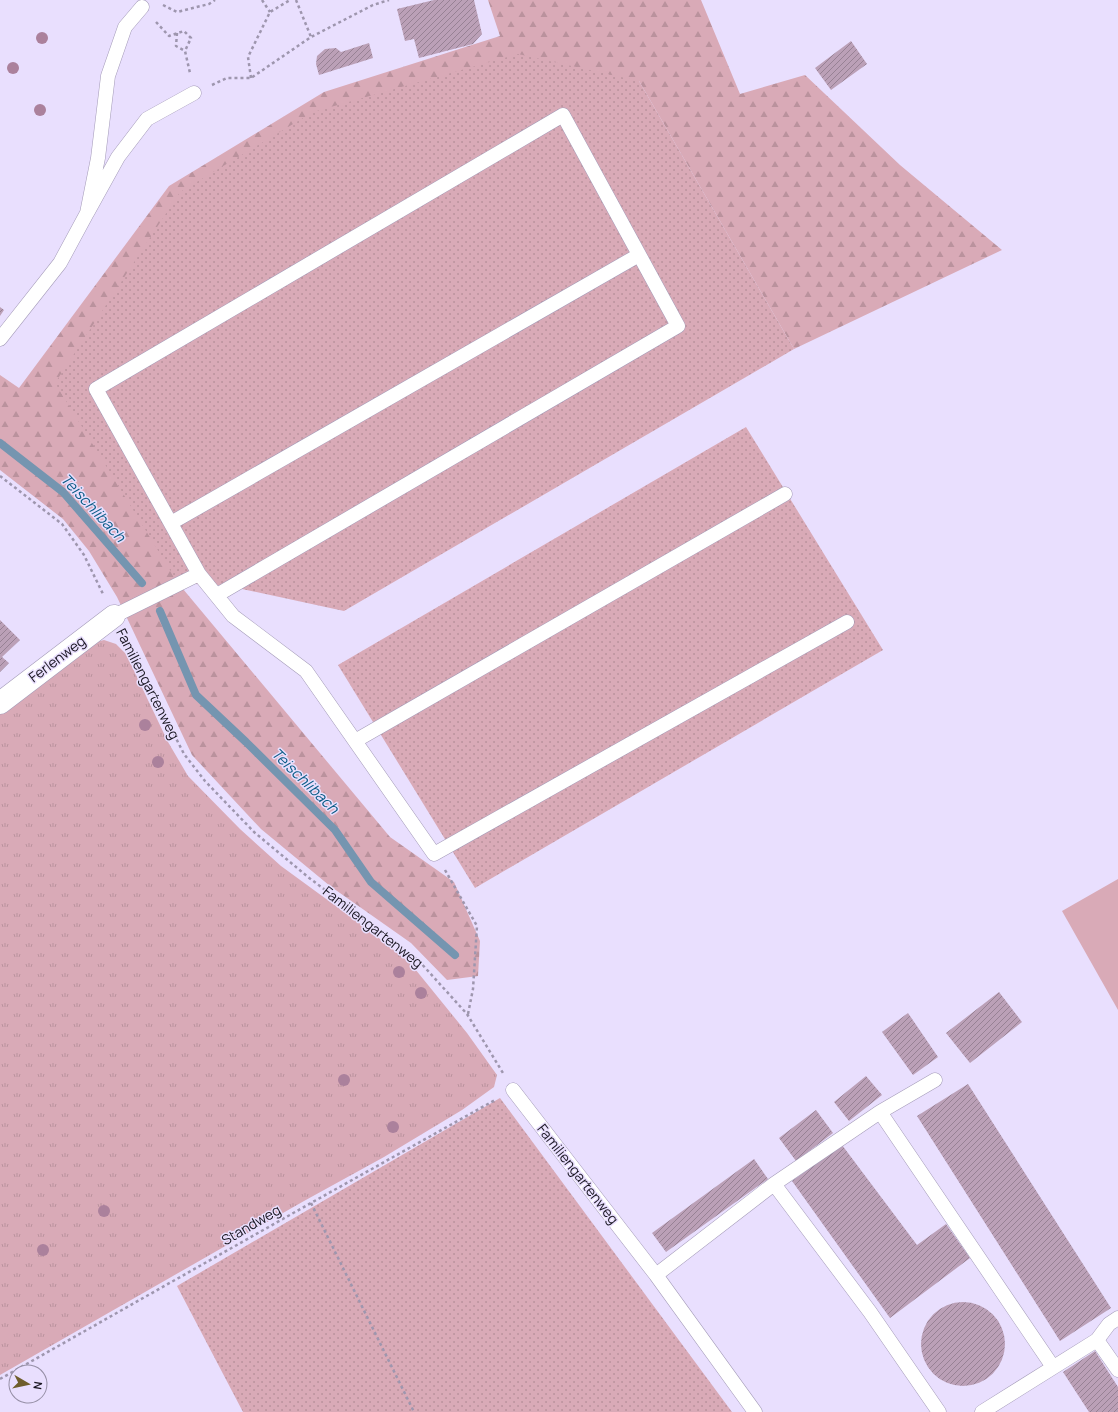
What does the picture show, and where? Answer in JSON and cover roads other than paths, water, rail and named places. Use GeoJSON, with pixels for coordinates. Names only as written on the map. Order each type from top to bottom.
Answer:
{"type":"FeatureCollection","features":[{"type":"Feature","properties":{"kind":"street","name":"Ferlenweg"},"geometry":{"type":"LineString","coordinates":[[0,703],[114,616]]}},
{"type":"Feature","properties":{"kind":"lane"},"geometry":{"type":"LineString","coordinates":[[87,213],[98,158],[108,76],[125,27],[142,7]]}},
{"type":"Feature","properties":{"kind":"lane"},"geometry":{"type":"LineString","coordinates":[[0,339],[60,263],[118,157],[147,119],[194,93]]}},
{"type":"Feature","properties":{"kind":"lane"},"geometry":{"type":"LineString","coordinates":[[217,595],[678,326],[563,115],[96,389],[199,574],[234,616],[306,671],[434,854],[847,622]]}},
{"type":"Feature","properties":{"kind":"lane"},"geometry":{"type":"LineString","coordinates":[[171,523],[639,255]]}},
{"type":"Feature","properties":{"kind":"lane"},"geometry":{"type":"LineString","coordinates":[[355,741],[785,494]]}},
{"type":"Feature","properties":{"kind":"lane"},"geometry":{"type":"LineString","coordinates":[[114,616],[199,574]]}},
{"type":"Feature","properties":{"kind":"lane"},"geometry":{"type":"LineString","coordinates":[[656,1275],[774,1184],[880,1112],[935,1080]]}},
{"type":"Feature","properties":{"kind":"lane","name":"Familiengartenweg"},"geometry":{"type":"LineString","coordinates":[[513,1090],[656,1275],[755,1412]]}},
{"type":"Feature","properties":{"kind":"lane"},"geometry":{"type":"LineString","coordinates":[[880,1112],[1053,1367]]}},
{"type":"Feature","properties":{"kind":"lane"},"geometry":{"type":"LineString","coordinates":[[774,1184],[870,1312],[939,1412]]}},
{"type":"Feature","properties":{"kind":"lane"},"geometry":{"type":"LineString","coordinates":[[982,1412],[1097,1340],[1109,1324],[1118,1318]]}},
{"type":"Feature","properties":{"kind":"lane"},"geometry":{"type":"LineString","coordinates":[[1097,1340],[1118,1370]]}},
{"type":"Feature","properties":{"kind":"waterway","name":"Teischlibach"},"geometry":{"type":"LineString","coordinates":[[0,443],[63,492],[142,583]]}},
{"type":"Feature","properties":{"kind":"waterway","name":"Teischlibach"},"geometry":{"type":"LineString","coordinates":[[160,611],[196,695],[335,830],[371,882],[455,955]]}}]}
